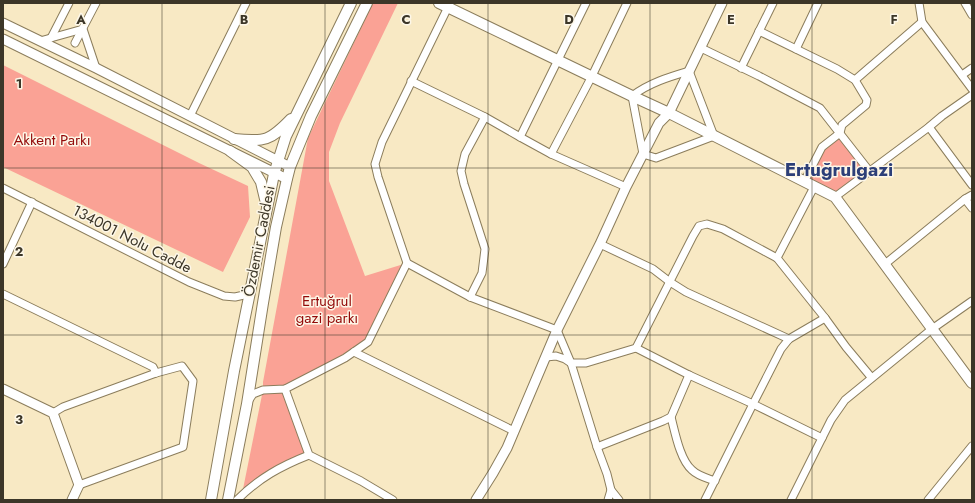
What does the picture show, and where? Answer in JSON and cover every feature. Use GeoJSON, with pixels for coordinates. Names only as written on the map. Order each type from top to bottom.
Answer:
{"type":"FeatureCollection","features":[{"type":"Feature","properties":{"kind":"main road","name":"Özdemir Caddesi"},"geometry":{"type":"LineString","coordinates":[[211,500],[229,394],[274,174],[286,136],[351,3]]}},
{"type":"Feature","properties":{"kind":"main road","name":"Özdemir Caddesi"},"geometry":{"type":"LineString","coordinates":[[228,500],[247,404],[276,227],[290,167],[311,116],[367,3]]}},
{"type":"Feature","properties":{"kind":"main road"},"geometry":{"type":"LineString","coordinates":[[446,4],[669,113],[835,197],[972,383]]}},
{"type":"Feature","properties":{"kind":"main road"},"geometry":{"type":"LineString","coordinates":[[234,138],[256,140],[267,139],[280,130],[297,113]]}},
{"type":"Feature","properties":{"kind":"main road"},"geometry":{"type":"LineString","coordinates":[[230,151],[252,167],[261,182],[267,208]]}},
{"type":"Feature","properties":{"kind":"street"},"geometry":{"type":"LineString","coordinates":[[51,38],[70,3]]}},
{"type":"Feature","properties":{"kind":"street"},"geometry":{"type":"LineString","coordinates":[[75,43],[96,3]]}},
{"type":"Feature","properties":{"kind":"street"},"geometry":{"type":"LineString","coordinates":[[190,116],[246,3]]}},
{"type":"Feature","properties":{"kind":"street"},"geometry":{"type":"LineString","coordinates":[[520,137],[586,3]]}},
{"type":"Feature","properties":{"kind":"street"},"geometry":{"type":"LineString","coordinates":[[551,154],[592,76],[627,3]]}},
{"type":"Feature","properties":{"kind":"street"},"geometry":{"type":"LineString","coordinates":[[476,500],[507,448],[558,330],[626,187],[659,123],[669,113],[722,3]]}},
{"type":"Feature","properties":{"kind":"street"},"geometry":{"type":"LineString","coordinates":[[741,68],[773,3]]}},
{"type":"Feature","properties":{"kind":"street"},"geometry":{"type":"LineString","coordinates":[[796,49],[818,3]]}},
{"type":"Feature","properties":{"kind":"street"},"geometry":{"type":"LineString","coordinates":[[919,3],[922,22],[972,89]]}},
{"type":"Feature","properties":{"kind":"street"},"geometry":{"type":"LineString","coordinates":[[965,3],[972,15]]}},
{"type":"Feature","properties":{"kind":"street"},"geometry":{"type":"LineString","coordinates":[[446,4],[412,81],[382,142],[375,164],[407,263],[470,297],[558,330],[571,363],[611,490],[618,500]]}},
{"type":"Feature","properties":{"kind":"street"},"geometry":{"type":"LineString","coordinates":[[855,80],[922,22]]}},
{"type":"Feature","properties":{"kind":"street"},"geometry":{"type":"LineString","coordinates":[[3,23],[96,68],[290,167]]}},
{"type":"Feature","properties":{"kind":"street"},"geometry":{"type":"LineString","coordinates":[[40,41],[83,29]]}},
{"type":"Feature","properties":{"kind":"street"},"geometry":{"type":"LineString","coordinates":[[83,29],[96,68]]}},
{"type":"Feature","properties":{"kind":"street"},"geometry":{"type":"LineString","coordinates":[[759,31],[837,69],[855,80],[867,100],[866,105],[842,125],[840,133],[822,147],[804,182]]}},
{"type":"Feature","properties":{"kind":"street"},"geometry":{"type":"LineString","coordinates":[[3,39],[274,174],[287,179]]}},
{"type":"Feature","properties":{"kind":"street"},"geometry":{"type":"LineString","coordinates":[[701,48],[820,108],[870,172]]}},
{"type":"Feature","properties":{"kind":"street"},"geometry":{"type":"LineString","coordinates":[[962,75],[972,68]]}},
{"type":"Feature","properties":{"kind":"street"},"geometry":{"type":"LineString","coordinates":[[643,154],[632,96],[642,88],[657,81],[690,71]]}},
{"type":"Feature","properties":{"kind":"street"},"geometry":{"type":"LineString","coordinates":[[643,154],[656,158],[714,136],[690,71]]}},
{"type":"Feature","properties":{"kind":"street"},"geometry":{"type":"LineString","coordinates":[[412,81],[485,117],[551,154],[626,187]]}},
{"type":"Feature","properties":{"kind":"street"},"geometry":{"type":"LineString","coordinates":[[835,197],[972,95]]}},
{"type":"Feature","properties":{"kind":"street"},"geometry":{"type":"LineString","coordinates":[[470,297],[482,273],[485,249],[464,184],[462,171],[465,154],[485,117]]}},
{"type":"Feature","properties":{"kind":"street"},"geometry":{"type":"LineString","coordinates":[[930,127],[972,185]]}},
{"type":"Feature","properties":{"kind":"street"},"geometry":{"type":"LineString","coordinates":[[777,258],[814,187]]}},
{"type":"Feature","properties":{"kind":"street","name":"134001 Nolu Cadde"},"geometry":{"type":"LineString","coordinates":[[3,188],[189,282],[224,296],[234,297],[244,295],[251,288]]}},
{"type":"Feature","properties":{"kind":"street"},"geometry":{"type":"LineString","coordinates":[[885,264],[965,199],[972,195]]}},
{"type":"Feature","properties":{"kind":"street"},"geometry":{"type":"LineString","coordinates":[[965,199],[972,208]]}},
{"type":"Feature","properties":{"kind":"street"},"geometry":{"type":"LineString","coordinates":[[3,264],[32,202]]}},
{"type":"Feature","properties":{"kind":"street"},"geometry":{"type":"LineString","coordinates":[[636,348],[693,236],[699,226],[707,224],[723,230],[777,258],[871,377]]}},
{"type":"Feature","properties":{"kind":"street"},"geometry":{"type":"LineString","coordinates":[[600,244],[653,269],[686,292],[789,338]]}},
{"type":"Feature","properties":{"kind":"street"},"geometry":{"type":"LineString","coordinates":[[247,404],[249,398],[253,394],[263,390],[285,389],[345,358],[368,342],[407,263]]}},
{"type":"Feature","properties":{"kind":"street"},"geometry":{"type":"LineString","coordinates":[[3,294],[154,367],[156,373]]}},
{"type":"Feature","properties":{"kind":"street"},"geometry":{"type":"LineString","coordinates":[[791,500],[831,420],[845,400],[932,328],[972,301]]}},
{"type":"Feature","properties":{"kind":"street"},"geometry":{"type":"LineString","coordinates":[[705,500],[781,349],[789,338],[825,318]]}},
{"type":"Feature","properties":{"kind":"street"},"geometry":{"type":"LineString","coordinates":[[546,357],[561,357],[571,363],[586,363],[636,348],[689,375],[822,438]]}},
{"type":"Feature","properties":{"kind":"street"},"geometry":{"type":"LineString","coordinates":[[354,352],[514,431]]}},
{"type":"Feature","properties":{"kind":"street"},"geometry":{"type":"LineString","coordinates":[[53,413],[63,407],[156,373],[182,366],[193,381],[183,447],[79,485]]}},
{"type":"Feature","properties":{"kind":"street"},"geometry":{"type":"LineString","coordinates":[[251,375],[256,384],[263,390]]}},
{"type":"Feature","properties":{"kind":"street"},"geometry":{"type":"LineString","coordinates":[[689,375],[671,417],[686,463],[692,471],[702,477],[715,481]]}},
{"type":"Feature","properties":{"kind":"street"},"geometry":{"type":"LineString","coordinates":[[3,389],[53,413],[79,485],[72,500]]}},
{"type":"Feature","properties":{"kind":"street"},"geometry":{"type":"LineString","coordinates":[[285,389],[309,455],[361,481],[393,500]]}},
{"type":"Feature","properties":{"kind":"street"},"geometry":{"type":"LineString","coordinates":[[597,447],[671,417]]}},
{"type":"Feature","properties":{"kind":"street"},"geometry":{"type":"LineString","coordinates":[[928,500],[972,446]]}},
{"type":"Feature","properties":{"kind":"street"},"geometry":{"type":"LineString","coordinates":[[237,500],[258,481],[274,470],[309,455]]}},
{"type":"Feature","properties":{"kind":"street"},"geometry":{"type":"LineString","coordinates":[[608,500],[611,490]]}},
{"type":"Feature","properties":{"kind":"green space","name":"Ertuğrul gazi parkı"},"geometry":{"type":"Polygon","coordinates":[[[373,3],[398,3],[340,123],[329,152],[329,181],[365,276],[407,263],[368,342],[285,389],[309,455],[289,463],[242,494],[263,390],[263,382],[308,138],[373,3]]]}},
{"type":"Feature","properties":{"kind":"green space","name":"Akkent Parkı"},"geometry":{"type":"Polygon","coordinates":[[[3,65],[248,186],[250,217],[223,272],[3,167],[3,65]]]}},
{"type":"Feature","properties":{"kind":"green space"},"geometry":{"type":"Polygon","coordinates":[[[840,133],[870,172],[835,197],[804,182],[822,147],[840,133]]]}},
{"type":"Feature","properties":{"kind":"district","name":"Ertuğrulgazi"},"geometry":{"type":"Point","coordinates":[839,169]}}]}
